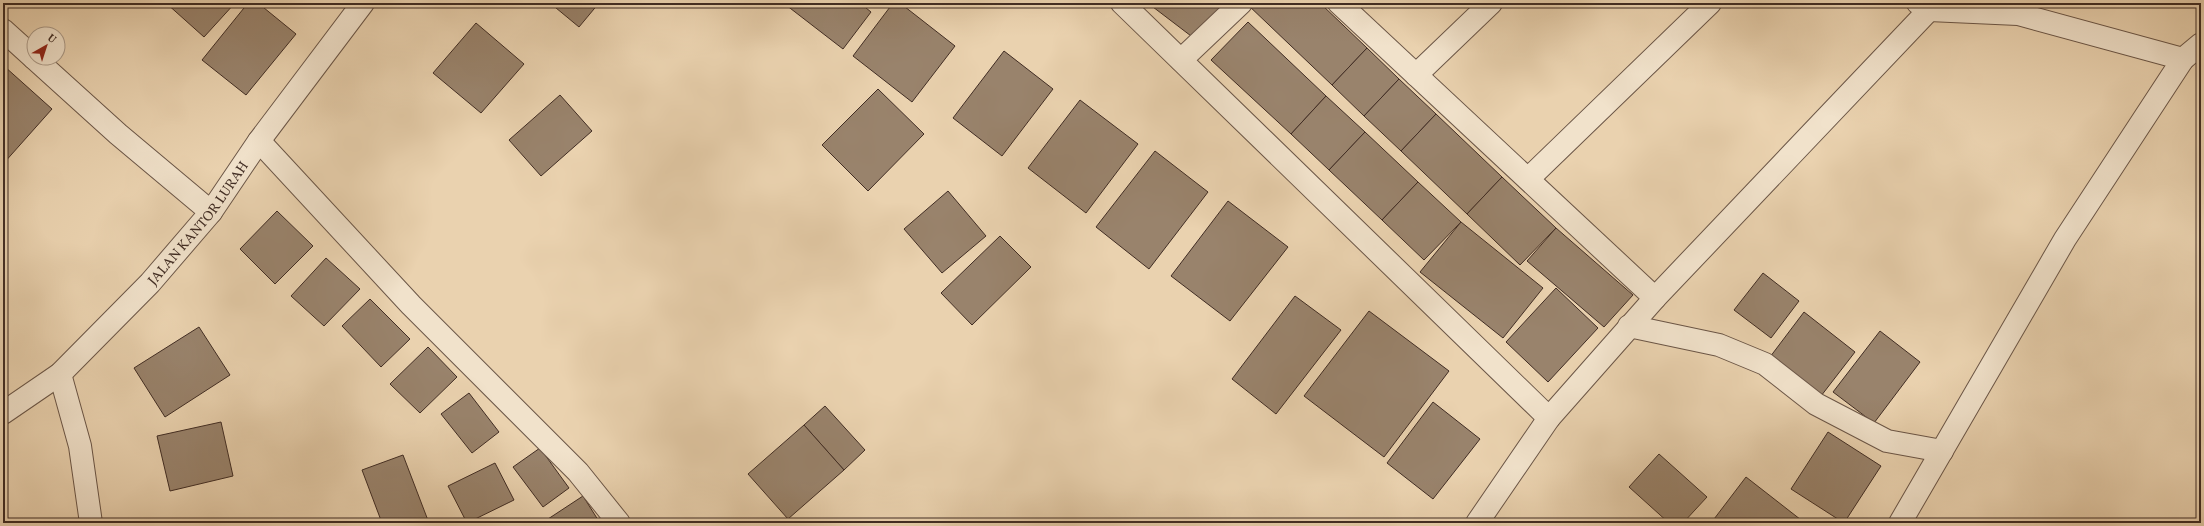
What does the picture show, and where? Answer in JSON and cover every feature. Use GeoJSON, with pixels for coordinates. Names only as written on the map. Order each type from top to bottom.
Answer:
{"type":"FeatureCollection","features":[{"type":"Feature","properties":{"kind":"street","name":"JALAN KANTOR LURAH"},"geometry":{"type":"LineString","coordinates":[[3,413],[60,374],[145,288],[211,212],[259,141],[363,3]]}},
{"type":"Feature","properties":{"kind":"street"},"geometry":{"type":"LineString","coordinates":[[1122,3],[1549,418]]}},
{"type":"Feature","properties":{"kind":"street"},"geometry":{"type":"LineString","coordinates":[[1181,60],[1241,3]]}},
{"type":"Feature","properties":{"kind":"street"},"geometry":{"type":"LineString","coordinates":[[1339,3],[1655,298]]}},
{"type":"Feature","properties":{"kind":"street"},"geometry":{"type":"LineString","coordinates":[[1416,75],[1491,3]]}},
{"type":"Feature","properties":{"kind":"street"},"geometry":{"type":"LineString","coordinates":[[1528,179],[1710,3]]}},
{"type":"Feature","properties":{"kind":"street"},"geometry":{"type":"LineString","coordinates":[[1477,523],[1549,418],[1629,326],[1923,6],[2018,7],[2182,59]]}},
{"type":"Feature","properties":{"kind":"street"},"geometry":{"type":"LineString","coordinates":[[3,30],[26,51]]}},
{"type":"Feature","properties":{"kind":"street"},"geometry":{"type":"LineString","coordinates":[[1900,523],[1999,356],[2065,239],[2182,59],[2201,44]]}},
{"type":"Feature","properties":{"kind":"street"},"geometry":{"type":"LineString","coordinates":[[43,66],[118,134],[211,212]]}},
{"type":"Feature","properties":{"kind":"street"},"geometry":{"type":"LineString","coordinates":[[259,141],[411,305],[578,472],[619,523]]}},
{"type":"Feature","properties":{"kind":"street"},"geometry":{"type":"LineString","coordinates":[[1629,326],[1719,345],[1765,364],[1816,404],[1887,441],[1942,451]]}},
{"type":"Feature","properties":{"kind":"street"},"geometry":{"type":"LineString","coordinates":[[60,374],[80,446],[90,523]]}},
{"type":"Feature","properties":{"kind":"building"},"geometry":{"type":"Polygon","coordinates":[[[166,3],[235,3],[204,37],[166,3]]]}},
{"type":"Feature","properties":{"kind":"building"},"geometry":{"type":"Polygon","coordinates":[[[248,3],[258,3],[296,34],[246,95],[202,60],[248,3]]]}},
{"type":"Feature","properties":{"kind":"building"},"geometry":{"type":"Polygon","coordinates":[[[550,3],[599,3],[579,27],[550,3]]]}},
{"type":"Feature","properties":{"kind":"building"},"geometry":{"type":"Polygon","coordinates":[[[788,3],[860,3],[871,12],[843,49],[786,5],[788,3]]]}},
{"type":"Feature","properties":{"kind":"building"},"geometry":{"type":"Polygon","coordinates":[[[893,3],[900,3],[955,46],[912,102],[853,56],[893,3]]]}},
{"type":"Feature","properties":{"kind":"building"},"geometry":{"type":"Polygon","coordinates":[[[1156,3],[1223,3],[1195,39],[1153,7],[1156,3]]]}},
{"type":"Feature","properties":{"kind":"building"},"geometry":{"type":"Polygon","coordinates":[[[1320,3],[1367,48],[1332,85],[1247,4],[1320,3]]]}},
{"type":"Feature","properties":{"kind":"building"},"geometry":{"type":"Polygon","coordinates":[[[1248,22],[1326,96],[1291,134],[1211,60],[1248,22]]]}},
{"type":"Feature","properties":{"kind":"building"},"geometry":{"type":"Polygon","coordinates":[[[476,23],[524,64],[481,113],[433,73],[476,23]]]}},
{"type":"Feature","properties":{"kind":"building"},"geometry":{"type":"Polygon","coordinates":[[[1367,48],[1399,79],[1364,116],[1332,85],[1367,48]]]}},
{"type":"Feature","properties":{"kind":"building"},"geometry":{"type":"Polygon","coordinates":[[[1004,51],[1053,89],[1002,156],[953,118],[1004,51]]]}},
{"type":"Feature","properties":{"kind":"building"},"geometry":{"type":"Polygon","coordinates":[[[4,66],[52,109],[3,164],[3,67],[4,66]]]}},
{"type":"Feature","properties":{"kind":"building"},"geometry":{"type":"Polygon","coordinates":[[[1399,79],[1436,114],[1401,151],[1364,116],[1399,79]]]}},
{"type":"Feature","properties":{"kind":"building"},"geometry":{"type":"Polygon","coordinates":[[[878,89],[924,134],[868,191],[822,145],[878,89]]]}},
{"type":"Feature","properties":{"kind":"building"},"geometry":{"type":"Polygon","coordinates":[[[560,95],[592,131],[541,176],[509,140],[560,95]]]}},
{"type":"Feature","properties":{"kind":"building"},"geometry":{"type":"Polygon","coordinates":[[[1326,96],[1365,132],[1329,170],[1291,134],[1326,96]]]}},
{"type":"Feature","properties":{"kind":"building"},"geometry":{"type":"Polygon","coordinates":[[[1080,100],[1138,144],[1086,213],[1028,168],[1080,100]]]}},
{"type":"Feature","properties":{"kind":"building"},"geometry":{"type":"Polygon","coordinates":[[[1436,114],[1502,177],[1467,214],[1401,151],[1436,114]]]}},
{"type":"Feature","properties":{"kind":"building"},"geometry":{"type":"Polygon","coordinates":[[[1365,132],[1418,182],[1382,220],[1329,170],[1365,132]]]}},
{"type":"Feature","properties":{"kind":"building"},"geometry":{"type":"Polygon","coordinates":[[[1155,151],[1208,192],[1149,269],[1096,227],[1155,151]]]}},
{"type":"Feature","properties":{"kind":"building"},"geometry":{"type":"Polygon","coordinates":[[[1502,177],[1556,228],[1520,265],[1467,214],[1502,177]]]}},
{"type":"Feature","properties":{"kind":"building"},"geometry":{"type":"Polygon","coordinates":[[[1418,182],[1461,222],[1424,260],[1382,220],[1418,182]]]}},
{"type":"Feature","properties":{"kind":"building"},"geometry":{"type":"Polygon","coordinates":[[[948,191],[986,236],[942,273],[904,229],[948,191]]]}},
{"type":"Feature","properties":{"kind":"building"},"geometry":{"type":"Polygon","coordinates":[[[1228,201],[1288,247],[1230,321],[1171,276],[1228,201]]]}},
{"type":"Feature","properties":{"kind":"building"},"geometry":{"type":"Polygon","coordinates":[[[277,211],[313,246],[275,284],[240,249],[277,211]]]}},
{"type":"Feature","properties":{"kind":"building"},"geometry":{"type":"Polygon","coordinates":[[[1461,222],[1543,288],[1503,338],[1420,272],[1461,222]]]}},
{"type":"Feature","properties":{"kind":"building"},"geometry":{"type":"Polygon","coordinates":[[[1556,228],[1633,295],[1604,327],[1527,261],[1556,228]]]}},
{"type":"Feature","properties":{"kind":"building"},"geometry":{"type":"Polygon","coordinates":[[[1000,236],[1031,267],[972,325],[941,293],[1000,236]]]}},
{"type":"Feature","properties":{"kind":"building"},"geometry":{"type":"Polygon","coordinates":[[[326,258],[360,289],[324,326],[291,296],[326,258]]]}},
{"type":"Feature","properties":{"kind":"building"},"geometry":{"type":"Polygon","coordinates":[[[1763,273],[1799,301],[1771,338],[1734,310],[1763,273]]]}},
{"type":"Feature","properties":{"kind":"building"},"geometry":{"type":"Polygon","coordinates":[[[1556,288],[1598,328],[1548,382],[1506,342],[1556,288]]]}},
{"type":"Feature","properties":{"kind":"building"},"geometry":{"type":"Polygon","coordinates":[[[1295,296],[1341,330],[1276,414],[1232,379],[1295,296]]]}},
{"type":"Feature","properties":{"kind":"building"},"geometry":{"type":"Polygon","coordinates":[[[370,299],[410,339],[381,367],[342,326],[370,299]]]}},
{"type":"Feature","properties":{"kind":"building"},"geometry":{"type":"Polygon","coordinates":[[[1369,311],[1449,371],[1384,457],[1304,396],[1369,311]]]}},
{"type":"Feature","properties":{"kind":"building"},"geometry":{"type":"Polygon","coordinates":[[[1804,312],[1855,352],[1821,396],[1770,357],[1804,312]]]}},
{"type":"Feature","properties":{"kind":"building"},"geometry":{"type":"Polygon","coordinates":[[[199,327],[230,375],[165,417],[134,368],[199,327]]]}},
{"type":"Feature","properties":{"kind":"building"},"geometry":{"type":"Polygon","coordinates":[[[1880,331],[1920,362],[1874,423],[1833,392],[1880,331]]]}},
{"type":"Feature","properties":{"kind":"building"},"geometry":{"type":"Polygon","coordinates":[[[428,347],[457,377],[420,413],[390,384],[428,347]]]}},
{"type":"Feature","properties":{"kind":"building"},"geometry":{"type":"Polygon","coordinates":[[[469,393],[499,432],[472,453],[441,414],[469,393]]]}},
{"type":"Feature","properties":{"kind":"building"},"geometry":{"type":"Polygon","coordinates":[[[1433,402],[1480,439],[1433,499],[1387,463],[1433,402]]]}},
{"type":"Feature","properties":{"kind":"building"},"geometry":{"type":"Polygon","coordinates":[[[825,406],[865,450],[844,470],[804,425],[825,406]]]}},
{"type":"Feature","properties":{"kind":"building"},"geometry":{"type":"Polygon","coordinates":[[[221,422],[233,476],[170,491],[157,436],[221,422]]]}},
{"type":"Feature","properties":{"kind":"building"},"geometry":{"type":"Polygon","coordinates":[[[804,425],[844,470],[788,519],[748,474],[804,425]]]}},
{"type":"Feature","properties":{"kind":"building"},"geometry":{"type":"Polygon","coordinates":[[[1828,432],[1881,466],[1844,523],[1791,489],[1828,432]]]}},
{"type":"Feature","properties":{"kind":"building"},"geometry":{"type":"Polygon","coordinates":[[[540,448],[569,488],[543,507],[513,467],[540,448]]]}},
{"type":"Feature","properties":{"kind":"building"},"geometry":{"type":"Polygon","coordinates":[[[1659,454],[1707,497],[1683,523],[1669,523],[1629,487],[1659,454]]]}},
{"type":"Feature","properties":{"kind":"building"},"geometry":{"type":"Polygon","coordinates":[[[403,455],[429,523],[382,523],[362,470],[403,455]]]}},
{"type":"Feature","properties":{"kind":"building"},"geometry":{"type":"Polygon","coordinates":[[[495,463],[514,500],[467,523],[448,486],[495,463]]]}},
{"type":"Feature","properties":{"kind":"building"},"geometry":{"type":"Polygon","coordinates":[[[1746,477],[1805,523],[1711,523],[1746,477]]]}},
{"type":"Feature","properties":{"kind":"building"},"geometry":{"type":"Polygon","coordinates":[[[583,496],[600,523],[551,523],[548,519],[583,496]]]}}]}
